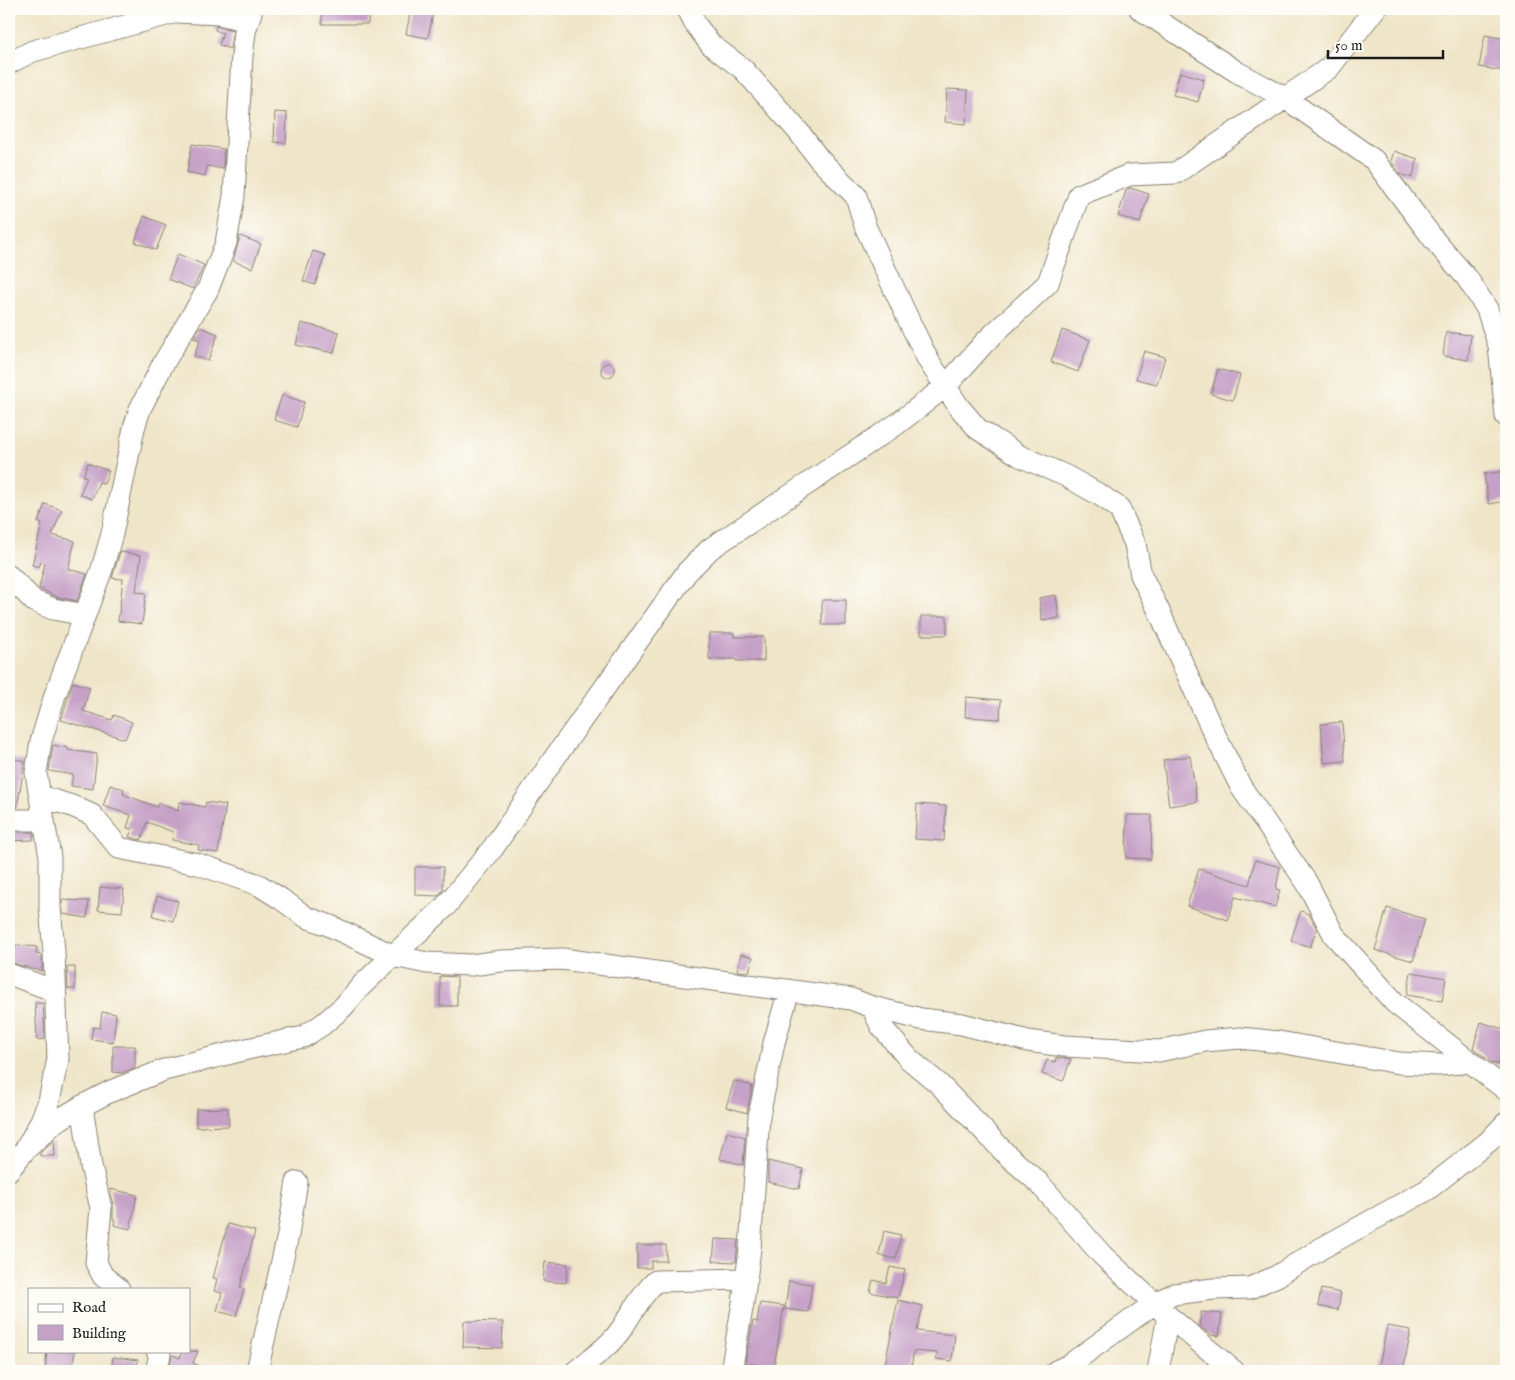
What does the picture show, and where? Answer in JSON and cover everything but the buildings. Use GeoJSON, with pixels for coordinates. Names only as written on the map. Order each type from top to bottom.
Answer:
{"type":"FeatureCollection","features":[{"type":"Feature","properties":{"kind":"street"},"geometry":{"type":"LineString","coordinates":[[688,9],[696,25],[711,45],[743,69],[798,130],[819,159],[856,196],[865,226],[928,360],[959,407],[978,429],[1020,456],[1066,476],[1100,494],[1119,508],[1135,544],[1140,575],[1158,609],[1211,727],[1241,787],[1307,883],[1334,935],[1394,1003],[1506,1090]]}},
{"type":"Feature","properties":{"kind":"street"},"geometry":{"type":"LineString","coordinates":[[1140,9],[1237,72],[1285,98],[1374,160],[1435,241],[1467,278],[1487,309],[1503,346],[1506,416]]}},
{"type":"Feature","properties":{"kind":"street"},"geometry":{"type":"LineString","coordinates":[[9,1170],[25,1150],[55,1122],[82,1106],[164,1070],[303,1037],[322,1025],[343,1007],[362,985],[445,906],[493,848],[553,760],[687,572],[710,549],[897,424],[946,386],[985,342],[1048,283],[1079,195],[1129,175],[1176,173],[1329,68],[1375,9]]}},
{"type":"Feature","properties":{"kind":"street"},"geometry":{"type":"LineString","coordinates":[[9,63],[33,51],[177,12],[250,15],[242,56],[234,196],[226,244],[208,289],[163,364],[140,409],[134,428],[112,534],[102,569],[55,696],[41,741],[36,773],[50,856],[50,908],[58,1059],[55,1082],[49,1102],[25,1150]]}},
{"type":"Feature","properties":{"kind":"street"},"geometry":{"type":"LineString","coordinates":[[9,576],[34,601]]}},
{"type":"Feature","properties":{"kind":"street"},"geometry":{"type":"LineString","coordinates":[[9,594],[53,609],[85,615]]}},
{"type":"Feature","properties":{"kind":"street"},"geometry":{"type":"LineString","coordinates":[[40,796],[72,806],[92,815],[119,848],[198,864],[259,885],[306,917],[328,925],[394,956],[427,963],[471,965],[501,961],[562,959],[851,999],[872,1007],[921,1019],[962,1024],[1028,1041],[1064,1046],[1159,1051],[1205,1042],[1240,1038],[1279,1042],[1399,1063],[1439,1065],[1472,1062]]}},
{"type":"Feature","properties":{"kind":"street"},"geometry":{"type":"LineString","coordinates":[[9,820],[43,820]]}},
{"type":"Feature","properties":{"kind":"street"},"geometry":{"type":"LineString","coordinates":[[9,974],[55,991]]}},
{"type":"Feature","properties":{"kind":"street"},"geometry":{"type":"LineString","coordinates":[[731,1371],[747,1279],[759,1116],[774,1043],[789,990]]}},
{"type":"Feature","properties":{"kind":"street"},"geometry":{"type":"LineString","coordinates":[[872,1007],[881,1026],[909,1059],[939,1084],[1007,1155],[1039,1183],[1102,1255],[1162,1310],[1234,1371]]}},
{"type":"Feature","properties":{"kind":"street"},"geometry":{"type":"LineString","coordinates":[[82,1106],[91,1166],[101,1208],[96,1263],[103,1276],[119,1288]]}},
{"type":"Feature","properties":{"kind":"street"},"geometry":{"type":"LineString","coordinates":[[1056,1371],[1162,1310],[1174,1294],[1213,1289],[1250,1288],[1277,1276],[1322,1248],[1427,1190],[1488,1142],[1506,1123]]}},
{"type":"Feature","properties":{"kind":"street"},"geometry":{"type":"LineString","coordinates":[[257,1371],[288,1235],[297,1182]]}},
{"type":"Feature","properties":{"kind":"street"},"geometry":{"type":"LineString","coordinates":[[576,1371],[610,1342],[622,1328],[648,1288],[656,1281],[747,1279]]}},
{"type":"Feature","properties":{"kind":"street"},"geometry":{"type":"LineString","coordinates":[[1158,1371],[1162,1310]]}},
{"type":"Feature","properties":{"kind":"street"},"geometry":{"type":"LineString","coordinates":[[156,1371],[160,1355],[158,1352]]}}]}
